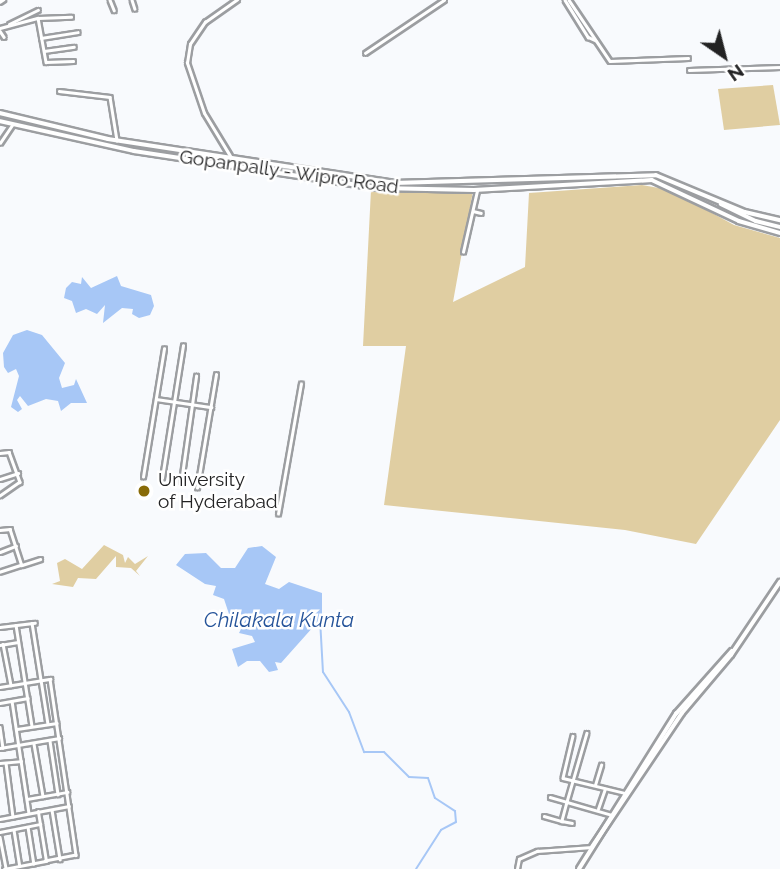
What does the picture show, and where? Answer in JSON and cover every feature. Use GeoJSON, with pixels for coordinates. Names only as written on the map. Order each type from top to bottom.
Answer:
{"type":"FeatureCollection","features":[{"type":"Feature","properties":{"kind":"main road","name":"Gopanpally - Wipro Road"},"geometry":{"type":"LineString","coordinates":[[0,113],[108,139],[388,182],[502,183],[606,176],[662,176],[767,225],[780,226]]}},
{"type":"Feature","properties":{"kind":"main road","name":"Gopanpally - Wipro Road"},"geometry":{"type":"LineString","coordinates":[[0,121],[109,146],[387,188],[478,190],[606,182],[662,182],[739,221],[780,233]]}},
{"type":"Feature","properties":{"kind":"main road"},"geometry":{"type":"LineString","coordinates":[[108,139],[109,146]]}},
{"type":"Feature","properties":{"kind":"main road"},"geometry":{"type":"LineString","coordinates":[[606,176],[606,182]]}},
{"type":"Feature","properties":{"kind":"main road"},"geometry":{"type":"LineString","coordinates":[[387,188],[388,182]]}},
{"type":"Feature","properties":{"kind":"main road","name":"Gopanpally - Wipro Road"},"geometry":{"type":"LineString","coordinates":[[717,201],[780,220]]}},
{"type":"Feature","properties":{"kind":"main road"},"geometry":{"type":"LineString","coordinates":[[579,869],[682,713],[737,645],[780,582]]}},
{"type":"Feature","properties":{"kind":"main road"},"geometry":{"type":"LineString","coordinates":[[613,816],[676,714],[737,645]]}},
{"type":"Feature","properties":{"kind":"street"},"geometry":{"type":"LineString","coordinates":[[110,0],[114,10]]}},
{"type":"Feature","properties":{"kind":"street"},"geometry":{"type":"LineString","coordinates":[[132,0],[135,9]]}},
{"type":"Feature","properties":{"kind":"street"},"geometry":{"type":"LineString","coordinates":[[230,156],[204,113],[187,63],[190,44],[205,22],[237,0]]}},
{"type":"Feature","properties":{"kind":"street"},"geometry":{"type":"LineString","coordinates":[[365,53],[444,0]]}},
{"type":"Feature","properties":{"kind":"street"},"geometry":{"type":"LineString","coordinates":[[567,0],[610,61],[688,58]]}},
{"type":"Feature","properties":{"kind":"street"},"geometry":{"type":"LineString","coordinates":[[4,37],[0,30],[6,25],[38,10]]}},
{"type":"Feature","properties":{"kind":"street"},"geometry":{"type":"LineString","coordinates":[[6,25],[38,18],[71,17]]}},
{"type":"Feature","properties":{"kind":"street"},"geometry":{"type":"LineString","coordinates":[[38,18],[46,62],[74,61]]}},
{"type":"Feature","properties":{"kind":"street"},"geometry":{"type":"LineString","coordinates":[[41,38],[78,32]]}},
{"type":"Feature","properties":{"kind":"street"},"geometry":{"type":"LineString","coordinates":[[44,51],[74,47]]}},
{"type":"Feature","properties":{"kind":"street"},"geometry":{"type":"LineString","coordinates":[[689,70],[780,67]]}},
{"type":"Feature","properties":{"kind":"street"},"geometry":{"type":"LineString","coordinates":[[59,91],[110,97],[117,140]]}},
{"type":"Feature","properties":{"kind":"street"},"geometry":{"type":"LineString","coordinates":[[0,143],[12,125]]}},
{"type":"Feature","properties":{"kind":"street"},"geometry":{"type":"LineString","coordinates":[[463,252],[478,190]]}},
{"type":"Feature","properties":{"kind":"street"},"geometry":{"type":"LineString","coordinates":[[472,211],[481,213]]}},
{"type":"Feature","properties":{"kind":"street"},"geometry":{"type":"LineString","coordinates":[[162,478],[183,346]]}},
{"type":"Feature","properties":{"kind":"street"},"geometry":{"type":"LineString","coordinates":[[144,477],[164,349]]}},
{"type":"Feature","properties":{"kind":"street"},"geometry":{"type":"LineString","coordinates":[[197,488],[216,375]]}},
{"type":"Feature","properties":{"kind":"street"},"geometry":{"type":"LineString","coordinates":[[181,482],[196,376]]}},
{"type":"Feature","properties":{"kind":"street"},"geometry":{"type":"LineString","coordinates":[[278,514],[301,383]]}},
{"type":"Feature","properties":{"kind":"street"},"geometry":{"type":"LineString","coordinates":[[156,399],[211,407]]}},
{"type":"Feature","properties":{"kind":"street"},"geometry":{"type":"LineString","coordinates":[[0,453],[9,452],[18,472],[19,486],[0,496]]}},
{"type":"Feature","properties":{"kind":"street"},"geometry":{"type":"LineString","coordinates":[[0,479],[18,472]]}},
{"type":"Feature","properties":{"kind":"street"},"geometry":{"type":"LineString","coordinates":[[0,530],[9,528],[22,565]]}},
{"type":"Feature","properties":{"kind":"street"},"geometry":{"type":"LineString","coordinates":[[0,552],[16,546]]}},
{"type":"Feature","properties":{"kind":"street"},"geometry":{"type":"LineString","coordinates":[[0,572],[40,559]]}},
{"type":"Feature","properties":{"kind":"street"},"geometry":{"type":"LineString","coordinates":[[0,627],[34,623],[48,724]]}},
{"type":"Feature","properties":{"kind":"street"},"geometry":{"type":"LineString","coordinates":[[16,625],[32,726]]}},
{"type":"Feature","properties":{"kind":"street"},"geometry":{"type":"LineString","coordinates":[[11,685],[2,645],[19,642]]}},
{"type":"Feature","properties":{"kind":"street"},"geometry":{"type":"LineString","coordinates":[[0,687],[50,679],[77,851],[60,859],[5,869],[0,834],[40,824]]}},
{"type":"Feature","properties":{"kind":"street"},"geometry":{"type":"LineString","coordinates":[[0,703],[27,698]]}},
{"type":"Feature","properties":{"kind":"street"},"geometry":{"type":"LineString","coordinates":[[12,701],[29,813]]}},
{"type":"Feature","properties":{"kind":"street"},"geometry":{"type":"LineString","coordinates":[[17,729],[57,723]]}},
{"type":"Feature","properties":{"kind":"street"},"geometry":{"type":"LineString","coordinates":[[0,727],[1,748],[59,738]]}},
{"type":"Feature","properties":{"kind":"street"},"geometry":{"type":"LineString","coordinates":[[562,821],[587,733]]}},
{"type":"Feature","properties":{"kind":"street"},"geometry":{"type":"LineString","coordinates":[[573,736],[562,776],[594,787],[625,793]]}},
{"type":"Feature","properties":{"kind":"street"},"geometry":{"type":"LineString","coordinates":[[50,740],[58,793]]}},
{"type":"Feature","properties":{"kind":"street"},"geometry":{"type":"LineString","coordinates":[[34,743],[43,796]]}},
{"type":"Feature","properties":{"kind":"street"},"geometry":{"type":"LineString","coordinates":[[0,764],[21,761]]}},
{"type":"Feature","properties":{"kind":"street"},"geometry":{"type":"LineString","coordinates":[[6,763],[13,817]]}},
{"type":"Feature","properties":{"kind":"street"},"geometry":{"type":"LineString","coordinates":[[594,787],[601,765]]}},
{"type":"Feature","properties":{"kind":"street"},"geometry":{"type":"LineString","coordinates":[[598,810],[605,789]]}},
{"type":"Feature","properties":{"kind":"street"},"geometry":{"type":"LineString","coordinates":[[27,799],[67,792]]}},
{"type":"Feature","properties":{"kind":"street"},"geometry":{"type":"LineString","coordinates":[[550,797],[613,816]]}},
{"type":"Feature","properties":{"kind":"street"},"geometry":{"type":"LineString","coordinates":[[0,819],[69,806]]}},
{"type":"Feature","properties":{"kind":"street"},"geometry":{"type":"LineString","coordinates":[[51,809],[60,859]]}},
{"type":"Feature","properties":{"kind":"street"},"geometry":{"type":"LineString","coordinates":[[38,812],[46,861]]}},
{"type":"Feature","properties":{"kind":"street"},"geometry":{"type":"LineString","coordinates":[[544,817],[572,823]]}},
{"type":"Feature","properties":{"kind":"street"},"geometry":{"type":"LineString","coordinates":[[28,827],[34,863]]}},
{"type":"Feature","properties":{"kind":"street"},"geometry":{"type":"LineString","coordinates":[[14,830],[20,866]]}},
{"type":"Feature","properties":{"kind":"street"},"geometry":{"type":"LineString","coordinates":[[517,869],[519,859],[537,851],[592,847]]}},
{"type":"Feature","properties":{"kind":"shaded area"},"geometry":{"type":"Polygon","coordinates":[[[773,85],[780,125],[724,130],[718,89],[773,85]]]}},
{"type":"Feature","properties":{"kind":"shaded area"},"geometry":{"type":"Polygon","coordinates":[[[642,185],[670,190],[734,225],[780,238],[780,420],[696,544],[625,530],[384,505],[406,346],[363,346],[371,190],[473,191],[453,302],[525,267],[529,193],[642,185]]]}},
{"type":"Feature","properties":{"kind":"shaded area"},"geometry":{"type":"Polygon","coordinates":[[[104,545],[123,555],[125,563],[128,557],[135,564],[148,556],[136,571],[140,576],[131,568],[116,567],[116,556],[96,579],[78,578],[73,587],[52,584],[60,581],[57,563],[65,559],[82,569],[104,545]]]}},
{"type":"Feature","properties":{"kind":"water"},"geometry":{"type":"Polygon","coordinates":[[[117,276],[121,286],[151,295],[154,306],[150,315],[139,318],[132,314],[133,309],[122,308],[103,323],[105,305],[97,314],[86,309],[76,313],[72,301],[64,298],[66,288],[72,282],[81,284],[82,277],[91,288],[117,276]]]}},
{"type":"Feature","properties":{"kind":"water"},"geometry":{"type":"Polygon","coordinates":[[[27,330],[42,335],[65,363],[59,378],[62,388],[74,385],[76,379],[87,403],[71,403],[61,411],[58,401],[46,399],[28,406],[20,396],[17,400],[22,409],[18,412],[11,407],[19,376],[16,369],[8,373],[4,367],[3,353],[13,335],[27,330]]]}},
{"type":"Feature","properties":{"kind":"water","name":"Chilakala Kunta"},"geometry":{"type":"Polygon","coordinates":[[[262,546],[276,557],[265,584],[279,589],[289,582],[322,593],[322,617],[281,663],[275,662],[278,670],[269,672],[260,661],[247,661],[238,667],[232,649],[255,642],[252,636],[239,633],[246,619],[239,612],[229,614],[224,599],[213,595],[216,586],[205,584],[176,565],[185,554],[206,553],[221,568],[235,568],[248,548],[262,546]]]}},
{"type":"Feature","properties":{"kind":"waterway"},"geometry":{"type":"LineString","coordinates":[[320,619],[323,672],[349,712],[364,752],[384,752],[409,777],[428,778],[435,798],[455,811],[456,822],[441,830],[416,869]]}},
{"type":"Feature","properties":{"kind":"place","name":"University of Hyderabad"},"geometry":{"type":"Point","coordinates":[144,491]}}]}
